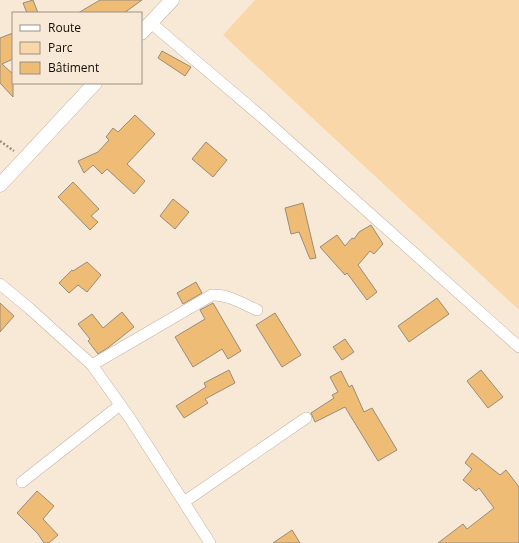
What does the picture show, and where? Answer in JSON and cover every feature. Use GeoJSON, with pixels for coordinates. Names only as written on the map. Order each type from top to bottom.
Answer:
{"type":"FeatureCollection","features":[{"type":"Feature","properties":{"kind":"street"},"geometry":{"type":"LineString","coordinates":[[172,0],[146,28],[263,118],[519,347]]}},
{"type":"Feature","properties":{"kind":"street"},"geometry":{"type":"LineString","coordinates":[[0,184],[93,84]]}},
{"type":"Feature","properties":{"kind":"street"},"geometry":{"type":"LineString","coordinates":[[0,284],[30,308],[92,365],[120,405],[210,543]]}},
{"type":"Feature","properties":{"kind":"street"},"geometry":{"type":"LineString","coordinates":[[92,365],[212,295],[229,297],[257,310]]}},
{"type":"Feature","properties":{"kind":"street"},"geometry":{"type":"LineString","coordinates":[[22,482],[120,405]]}},
{"type":"Feature","properties":{"kind":"street"},"geometry":{"type":"LineString","coordinates":[[184,502],[306,418]]}},
{"type":"Feature","properties":{"kind":"green space"},"geometry":{"type":"Polygon","coordinates":[[[255,0],[519,0],[519,310],[223,35],[255,0]]]}},
{"type":"Feature","properties":{"kind":"building"},"geometry":{"type":"Polygon","coordinates":[[[33,0],[38,12],[27,12],[23,3],[33,0]]]}},
{"type":"Feature","properties":{"kind":"building"},"geometry":{"type":"Polygon","coordinates":[[[100,0],[142,0],[125,12],[80,12],[100,0]]]}},
{"type":"Feature","properties":{"kind":"building"},"geometry":{"type":"Polygon","coordinates":[[[12,33],[12,59],[2,64],[12,73],[13,97],[0,83],[0,38],[12,33]]]}},
{"type":"Feature","properties":{"kind":"building"},"geometry":{"type":"Polygon","coordinates":[[[162,51],[191,67],[185,76],[158,58],[162,51]]]}},
{"type":"Feature","properties":{"kind":"building"},"geometry":{"type":"Polygon","coordinates":[[[135,115],[155,134],[127,164],[145,181],[134,194],[107,169],[102,174],[93,165],[84,173],[78,161],[98,152],[109,140],[106,137],[113,128],[118,132],[135,115]]]}},
{"type":"Feature","properties":{"kind":"building"},"geometry":{"type":"Polygon","coordinates":[[[206,142],[227,160],[213,177],[192,159],[206,142]]]}},
{"type":"Feature","properties":{"kind":"building"},"geometry":{"type":"Polygon","coordinates":[[[73,182],[99,209],[91,216],[98,222],[90,230],[58,197],[73,182]]]}},
{"type":"Feature","properties":{"kind":"building"},"geometry":{"type":"Polygon","coordinates":[[[173,199],[189,212],[175,229],[160,216],[173,199]]]}},
{"type":"Feature","properties":{"kind":"building"},"geometry":{"type":"Polygon","coordinates":[[[303,203],[316,258],[310,259],[299,232],[291,234],[285,208],[303,203]]]}},
{"type":"Feature","properties":{"kind":"building"},"geometry":{"type":"Polygon","coordinates":[[[371,225],[383,244],[374,254],[370,251],[358,265],[377,292],[367,300],[347,273],[345,275],[320,247],[337,235],[345,246],[352,238],[354,239],[359,232],[371,225]]]}},
{"type":"Feature","properties":{"kind":"building"},"geometry":{"type":"Polygon","coordinates":[[[87,262],[101,275],[87,292],[78,285],[69,293],[59,283],[72,270],[73,271],[87,262]]]}},
{"type":"Feature","properties":{"kind":"building"},"geometry":{"type":"Polygon","coordinates":[[[196,282],[202,293],[183,304],[177,293],[196,282]]]}},
{"type":"Feature","properties":{"kind":"building"},"geometry":{"type":"Polygon","coordinates":[[[437,298],[449,314],[409,342],[398,326],[437,298]]]}},
{"type":"Feature","properties":{"kind":"building"},"geometry":{"type":"Polygon","coordinates":[[[0,303],[14,316],[0,332],[0,303]]]}},
{"type":"Feature","properties":{"kind":"building"},"geometry":{"type":"Polygon","coordinates":[[[213,303],[241,351],[228,359],[222,349],[193,367],[175,337],[205,319],[200,310],[213,303]]]}},
{"type":"Feature","properties":{"kind":"building"},"geometry":{"type":"Polygon","coordinates":[[[122,312],[134,327],[98,354],[88,341],[90,339],[78,324],[92,314],[103,328],[122,312]]]}},
{"type":"Feature","properties":{"kind":"building"},"geometry":{"type":"Polygon","coordinates":[[[275,313],[301,355],[282,367],[256,325],[275,313]]]}},
{"type":"Feature","properties":{"kind":"building"},"geometry":{"type":"Polygon","coordinates":[[[345,339],[354,352],[342,360],[333,347],[345,339]]]}},
{"type":"Feature","properties":{"kind":"building"},"geometry":{"type":"Polygon","coordinates":[[[229,370],[235,383],[205,399],[208,403],[184,418],[176,406],[206,387],[204,383],[229,370]]]}},
{"type":"Feature","properties":{"kind":"building"},"geometry":{"type":"Polygon","coordinates":[[[481,370],[503,397],[488,408],[467,381],[481,370]]]}},
{"type":"Feature","properties":{"kind":"building"},"geometry":{"type":"Polygon","coordinates":[[[341,371],[349,387],[352,385],[364,412],[372,408],[397,450],[378,461],[345,407],[315,422],[311,413],[334,398],[332,395],[338,392],[330,377],[341,371]]]}},
{"type":"Feature","properties":{"kind":"building"},"geometry":{"type":"Polygon","coordinates":[[[472,453],[500,475],[506,470],[519,487],[519,543],[438,543],[463,524],[467,529],[494,508],[479,488],[476,491],[463,480],[472,469],[465,463],[472,453]]]}},
{"type":"Feature","properties":{"kind":"building"},"geometry":{"type":"Polygon","coordinates":[[[37,491],[54,506],[43,519],[58,535],[49,543],[44,543],[38,534],[17,513],[37,491]]]}},
{"type":"Feature","properties":{"kind":"building"},"geometry":{"type":"Polygon","coordinates":[[[292,530],[300,543],[273,543],[292,530]]]}}]}
